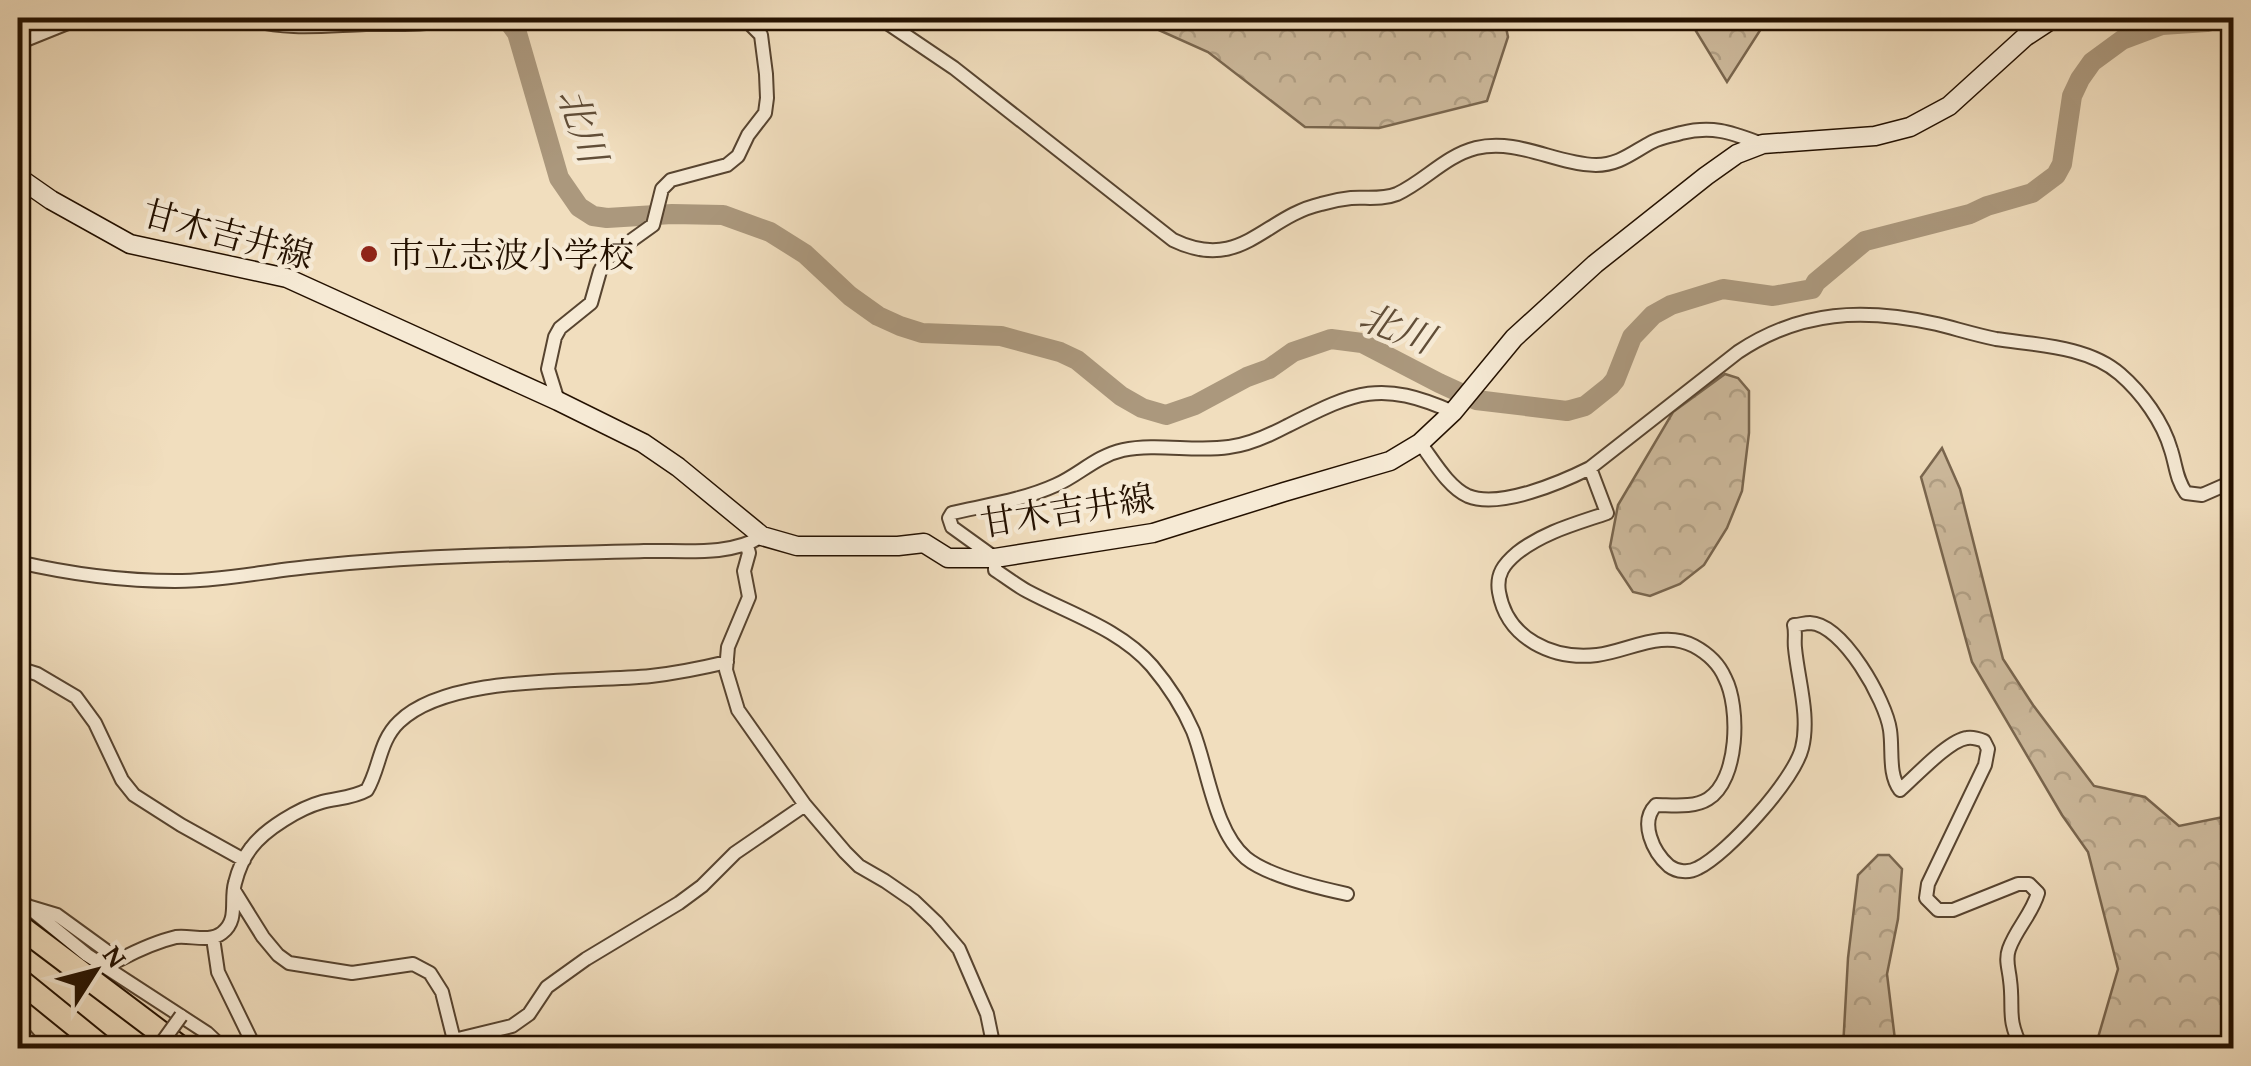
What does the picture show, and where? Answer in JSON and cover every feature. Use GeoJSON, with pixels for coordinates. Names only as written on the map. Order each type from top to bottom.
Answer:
{"type":"FeatureCollection","features":[{"type":"Feature","properties":{"kind":"highway"},"geometry":{"type":"LineString","coordinates":[[22,916],[181,1048]]}},
{"type":"Feature","properties":{"kind":"highway"},"geometry":{"type":"LineString","coordinates":[[18,979],[103,1048]]}},
{"type":"Feature","properties":{"kind":"main road","name":"甘木吉井線"},"geometry":{"type":"LineString","coordinates":[[18,177],[50,200],[130,244],[286,278],[643,443],[678,468],[754,541],[797,546],[924,543],[948,558],[995,558],[1153,533],[1390,461],[1420,444],[1453,412],[1514,338],[1595,264],[1738,154],[1763,144],[1875,136],[1910,128],[1949,106],[2024,37],[2054,18]]}},
{"type":"Feature","properties":{"kind":"street"},"geometry":{"type":"LineString","coordinates":[[18,43],[80,18]]}},
{"type":"Feature","properties":{"kind":"street"},"geometry":{"type":"LineString","coordinates":[[247,18],[293,26],[462,18]]}},
{"type":"Feature","properties":{"kind":"street"},"geometry":{"type":"LineString","coordinates":[[558,401],[548,369],[555,337],[560,328],[591,303],[607,258],[653,225],[662,189],[671,180],[728,165],[765,113],[768,98],[761,35],[744,18]]}},
{"type":"Feature","properties":{"kind":"street"},"geometry":{"type":"LineString","coordinates":[[880,18],[954,68],[1187,247],[1231,248],[1317,204],[1396,194],[1454,156],[1476,148],[1499,144],[1575,164],[1601,165],[1622,160],[1656,139],[1701,128],[1724,130],[1763,144]]}},
{"type":"Feature","properties":{"kind":"street"},"geometry":{"type":"LineString","coordinates":[[1420,444],[1455,487],[1468,496],[1530,493],[1590,468],[1762,336],[1791,324],[1830,316],[1875,313],[2070,351],[2096,360],[2116,370],[2131,384],[2162,426],[2186,492],[2202,495],[2234,481]]}},
{"type":"Feature","properties":{"kind":"street"},"geometry":{"type":"LineString","coordinates":[[1347,894],[1289,879],[1245,857],[1225,828],[1193,731],[1177,700],[1152,666],[1116,636],[995,570],[995,558],[952,527],[949,518],[952,513],[1028,496],[1059,484],[1099,457],[1124,450],[1229,447],[1277,431],[1353,396],[1403,394],[1453,412]]}},
{"type":"Feature","properties":{"kind":"street"},"geometry":{"type":"LineString","coordinates":[[1590,468],[1607,513],[1529,544],[1506,562],[1498,588],[1504,611],[1520,632],[1549,651],[1596,655],[1664,639],[1690,643],[1700,649],[1725,677],[1732,698],[1734,745],[1728,773],[1718,792],[1704,802],[1656,805],[1650,810],[1647,824],[1652,841],[1670,866],[1683,872],[1696,870],[1718,854],[1782,787],[1796,765],[1804,733],[1794,625],[1811,622],[1829,631],[1876,689],[1890,726],[1893,779],[1900,790],[1962,739],[1984,741],[1988,749],[1985,766],[1928,884],[1926,898],[1938,910],[1952,910],[2018,884],[2028,884],[2038,893],[2006,961],[2011,984],[2010,1016],[2022,1048]]}},
{"type":"Feature","properties":{"kind":"street"},"geometry":{"type":"LineString","coordinates":[[18,562],[64,572],[175,581],[374,562],[699,550],[754,541]]}},
{"type":"Feature","properties":{"kind":"street"},"geometry":{"type":"LineString","coordinates":[[754,541],[744,571],[749,597],[728,647],[726,670],[738,710],[805,804],[859,866],[914,901],[959,949],[986,1014],[994,1048]]}},
{"type":"Feature","properties":{"kind":"street"},"geometry":{"type":"LineString","coordinates":[[22,916],[57,915],[119,960],[152,943],[182,936],[213,938],[232,922],[234,890],[244,860],[259,838],[300,810],[367,790],[382,746],[392,730],[428,701],[500,686],[650,676],[727,662]]}},
{"type":"Feature","properties":{"kind":"street"},"geometry":{"type":"LineString","coordinates":[[18,668],[37,674],[76,697],[95,723],[122,780],[134,794],[244,860]]}},
{"type":"Feature","properties":{"kind":"street"},"geometry":{"type":"LineString","coordinates":[[234,890],[263,937],[289,963],[352,973],[413,964],[430,973],[442,992],[454,1040],[512,1026],[529,1014],[547,987],[586,958],[702,886],[734,853],[805,804]]}},
{"type":"Feature","properties":{"kind":"street"},"geometry":{"type":"LineString","coordinates":[[18,894],[22,916],[208,1033],[223,1048]]}},
{"type":"Feature","properties":{"kind":"street"},"geometry":{"type":"LineString","coordinates":[[213,938],[218,972],[255,1048]]}},
{"type":"Feature","properties":{"kind":"street"},"geometry":{"type":"LineString","coordinates":[[158,1048],[181,1016]]}},
{"type":"Feature","properties":{"kind":"street"},"geometry":{"type":"LineString","coordinates":[[18,1027],[36,1048]]}},
{"type":"Feature","properties":{"kind":"green space"},"geometry":{"type":"Polygon","coordinates":[[[1132,18],[1504,18],[1508,37],[1487,101],[1379,128],[1305,127],[1208,52],[1132,18]]]}},
{"type":"Feature","properties":{"kind":"green space"},"geometry":{"type":"Polygon","coordinates":[[[1688,18],[1768,18],[1727,82],[1688,18]]]}},
{"type":"Feature","properties":{"kind":"green space"},"geometry":{"type":"Polygon","coordinates":[[[1725,374],[1738,378],[1749,391],[1742,491],[1727,528],[1704,565],[1680,584],[1650,596],[1633,592],[1617,568],[1610,547],[1618,505],[1673,412],[1725,374]]]}},
{"type":"Feature","properties":{"kind":"green space"},"geometry":{"type":"Polygon","coordinates":[[[1942,448],[1960,489],[2003,659],[2094,786],[2145,797],[2179,826],[2233,815],[2233,1048],[2095,1048],[2118,969],[2088,852],[1972,662],[1921,477],[1942,448]]]}},
{"type":"Feature","properties":{"kind":"green space"},"geometry":{"type":"Polygon","coordinates":[[[1878,855],[1889,855],[1902,869],[1898,919],[1887,974],[1896,1048],[1843,1048],[1858,875],[1878,855]]]}},
{"type":"Feature","properties":{"kind":"waterway","name":"北川"},"geometry":{"type":"LineString","coordinates":[[506,18],[517,33],[559,178],[579,207],[593,216],[723,215],[770,232],[805,254],[850,296],[900,326],[922,333],[1001,336],[1060,352],[1077,360],[1121,396],[1166,415],[1269,369],[1293,352],[1331,339],[1362,343],[1476,400],[1567,411],[1585,406],[1615,380],[1632,337],[1653,315],[1671,305],[1723,289],[1773,296],[1812,289],[1865,241],[1970,214],[2032,193],[2056,175],[2062,164],[2072,96],[2092,62],[2122,40],[2162,25],[2223,18]]}},
{"type":"Feature","properties":{"kind":"place","name":"市立志波小学校"},"geometry":{"type":"Point","coordinates":[369,254]}}]}
